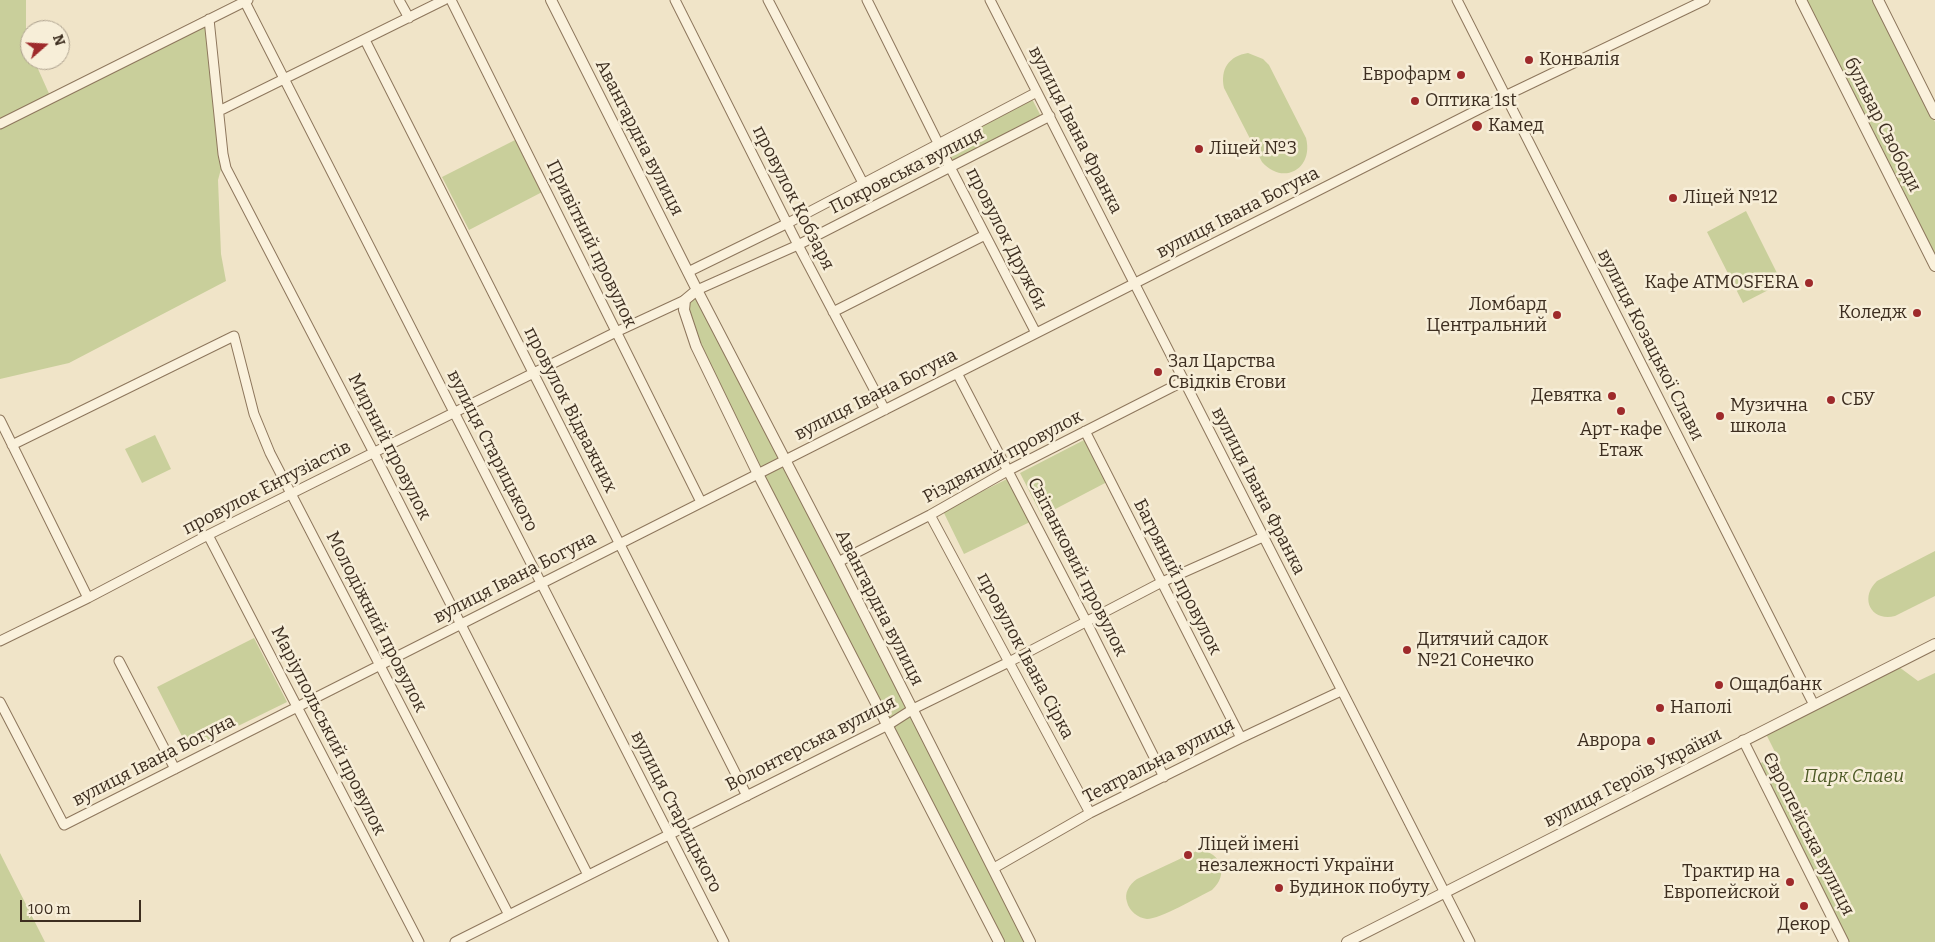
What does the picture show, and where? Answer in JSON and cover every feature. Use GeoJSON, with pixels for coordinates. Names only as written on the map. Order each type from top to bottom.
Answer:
{"type":"FeatureCollection","features":[{"type":"Feature","properties":{"kind":"street"},"geometry":{"type":"LineString","coordinates":[[399,0],[409,18]]}},
{"type":"Feature","properties":{"kind":"street"},"geometry":{"type":"LineString","coordinates":[[219,111],[444,0]]}},
{"type":"Feature","properties":{"kind":"street","name":"Привітний провулок"},"geometry":{"type":"LineString","coordinates":[[451,0],[701,502]]}},
{"type":"Feature","properties":{"kind":"street","name":"Авангардна вулиця"},"geometry":{"type":"LineString","coordinates":[[551,0],[1030,942]]}},
{"type":"Feature","properties":{"kind":"street","name":"провулок Кобзаря"},"geometry":{"type":"LineString","coordinates":[[674,0],[798,246],[885,410]]}},
{"type":"Feature","properties":{"kind":"street"},"geometry":{"type":"LineString","coordinates":[[768,0],[863,183]]}},
{"type":"Feature","properties":{"kind":"street","name":"провулок Дружби"},"geometry":{"type":"LineString","coordinates":[[867,0],[950,167],[1036,332]]}},
{"type":"Feature","properties":{"kind":"street","name":"вулиця Івана Франка"},"geometry":{"type":"LineString","coordinates":[[990,0],[1470,942]]}},
{"type":"Feature","properties":{"kind":"street","name":"вулиця Козацької Слави"},"geometry":{"type":"LineString","coordinates":[[1457,0],[1814,705]]}},
{"type":"Feature","properties":{"kind":"street","name":"вулиця Івана Богуна"},"geometry":{"type":"LineString","coordinates":[[0,702],[64,825],[1505,96],[1705,0]]}},
{"type":"Feature","properties":{"kind":"street","name":"бульвар Свободи"},"geometry":{"type":"LineString","coordinates":[[1801,0],[1935,266]]}},
{"type":"Feature","properties":{"kind":"street"},"geometry":{"type":"LineString","coordinates":[[1878,0],[1935,114]]}},
{"type":"Feature","properties":{"kind":"street"},"geometry":{"type":"LineString","coordinates":[[0,124],[246,1]]}},
{"type":"Feature","properties":{"kind":"street","name":"вулиця Старицького"},"geometry":{"type":"LineString","coordinates":[[246,1],[724,942]]}},
{"type":"Feature","properties":{"kind":"street","name":"Мирний провулок"},"geometry":{"type":"LineString","coordinates":[[210,19],[226,168],[374,453],[588,875]]}},
{"type":"Feature","properties":{"kind":"street","name":"провулок Відважних"},"geometry":{"type":"LineString","coordinates":[[365,40],[747,796]]}},
{"type":"Feature","properties":{"kind":"street","name":"Покровська вулиця"},"geometry":{"type":"LineString","coordinates":[[688,272],[788,223],[1037,92]]}},
{"type":"Feature","properties":{"kind":"street","name":"Покровська вулиця"},"geometry":{"type":"LineString","coordinates":[[697,290],[798,246],[1050,116]]}},
{"type":"Feature","properties":{"kind":"street"},"geometry":{"type":"LineString","coordinates":[[833,312],[985,235]]}},
{"type":"Feature","properties":{"kind":"street"},"geometry":{"type":"LineString","coordinates":[[697,290],[685,300],[684,310],[696,346],[758,474],[999,942]]}},
{"type":"Feature","properties":{"kind":"street","name":"провулок Ентузіастів"},"geometry":{"type":"LineString","coordinates":[[0,641],[533,373],[685,300]]}},
{"type":"Feature","properties":{"kind":"street","name":"Молодіжний провулок"},"geometry":{"type":"LineString","coordinates":[[12,445],[234,336],[254,414],[270,453],[510,915]]}},
{"type":"Feature","properties":{"kind":"street","name":"Світанковий провулок"},"geometry":{"type":"LineString","coordinates":[[957,373],[1086,621],[1164,778]]}},
{"type":"Feature","properties":{"kind":"street","name":"Різдвяний провулок"},"geometry":{"type":"LineString","coordinates":[[838,562],[930,514],[1008,470],[1184,381]]}},
{"type":"Feature","properties":{"kind":"street"},"geometry":{"type":"LineString","coordinates":[[0,420],[88,598]]}},
{"type":"Feature","properties":{"kind":"street","name":"Багряний провулок"},"geometry":{"type":"LineString","coordinates":[[1085,431],[1241,738]]}},
{"type":"Feature","properties":{"kind":"street","name":"провулок Івана Сірка"},"geometry":{"type":"LineString","coordinates":[[930,514],[1090,813]]}},
{"type":"Feature","properties":{"kind":"street","name":"Маріупольський провулок"},"geometry":{"type":"LineString","coordinates":[[208,535],[419,942]]}},
{"type":"Feature","properties":{"kind":"street","name":"Волонтерська вулиця"},"geometry":{"type":"LineString","coordinates":[[455,942],[888,725],[913,709],[1009,662],[1162,582],[1263,537]]}},
{"type":"Feature","properties":{"kind":"street","name":"вулиця Героїв України"},"geometry":{"type":"LineString","coordinates":[[1347,942],[1935,644]]}},
{"type":"Feature","properties":{"kind":"street"},"geometry":{"type":"LineString","coordinates":[[119,661],[175,769]]}},
{"type":"Feature","properties":{"kind":"street","name":"Театральна вулиця"},"geometry":{"type":"LineString","coordinates":[[994,868],[1090,813],[1341,690]]}},
{"type":"Feature","properties":{"kind":"street","name":"Європейська вулиця"},"geometry":{"type":"LineString","coordinates":[[1743,740],[1844,942]]}},
{"type":"Feature","properties":{"kind":"green space"},"geometry":{"type":"Polygon","coordinates":[[[0,0],[26,0],[26,20],[20,20],[20,70],[38,70],[51,98],[0,124],[0,0]]]}},
{"type":"Feature","properties":{"kind":"green space"},"geometry":{"type":"Polygon","coordinates":[[[1805,0],[1873,0],[1935,122],[1935,258],[1805,0]]]}},
{"type":"Feature","properties":{"kind":"green space"},"geometry":{"type":"Polygon","coordinates":[[[208,24],[220,147],[221,169],[218,180],[221,254],[226,281],[69,363],[0,379],[0,126],[208,24]]]}},
{"type":"Feature","properties":{"kind":"green space"},"geometry":{"type":"Polygon","coordinates":[[[1248,53],[1263,59],[1269,65],[1306,138],[1307,149],[1305,158],[1301,166],[1295,171],[1279,173],[1270,169],[1262,162],[1224,88],[1223,75],[1227,64],[1236,57],[1248,53]]]}},
{"type":"Feature","properties":{"kind":"green space"},"geometry":{"type":"Polygon","coordinates":[[[1032,99],[1043,120],[956,166],[947,148],[948,143],[1032,99]]]}},
{"type":"Feature","properties":{"kind":"green space"},"geometry":{"type":"Polygon","coordinates":[[[519,138],[546,190],[469,230],[442,177],[519,138]]]}},
{"type":"Feature","properties":{"kind":"green space"},"geometry":{"type":"Polygon","coordinates":[[[1746,211],[1782,283],[1743,303],[1707,232],[1746,211]]]}},
{"type":"Feature","properties":{"kind":"green space"},"geometry":{"type":"Polygon","coordinates":[[[697,290],[1030,942],[999,942],[696,346],[685,300],[697,290]]]}},
{"type":"Feature","properties":{"kind":"green space"},"geometry":{"type":"Polygon","coordinates":[[[155,435],[171,469],[142,483],[125,449],[155,435]]]}},
{"type":"Feature","properties":{"kind":"green space"},"geometry":{"type":"Polygon","coordinates":[[[1086,439],[1107,482],[1042,516],[1020,473],[1086,439]]]}},
{"type":"Feature","properties":{"kind":"green space"},"geometry":{"type":"Polygon","coordinates":[[[1011,477],[1032,521],[964,554],[943,511],[1011,477]]]}},
{"type":"Feature","properties":{"kind":"green space"},"geometry":{"type":"Polygon","coordinates":[[[1935,551],[1935,596],[1895,616],[1887,617],[1874,612],[1868,601],[1869,594],[1877,581],[1935,551]]]}},
{"type":"Feature","properties":{"kind":"green space"},"geometry":{"type":"Polygon","coordinates":[[[254,638],[287,702],[189,750],[157,687],[254,638]]]}},
{"type":"Feature","properties":{"kind":"green space","name":"Парк Слави"},"geometry":{"type":"Polygon","coordinates":[[[1895,664],[1918,681],[1935,673],[1935,942],[1844,942],[1756,766],[1776,754],[1764,730],[1895,664]]]}},
{"type":"Feature","properties":{"kind":"green space"},"geometry":{"type":"Polygon","coordinates":[[[1199,850],[1213,855],[1220,865],[1220,878],[1212,890],[1170,912],[1153,918],[1147,919],[1137,916],[1132,911],[1128,905],[1126,895],[1134,881],[1199,850]]]}},
{"type":"Feature","properties":{"kind":"green space"},"geometry":{"type":"Polygon","coordinates":[[[0,853],[45,942],[0,942],[0,853]]]}},
{"type":"Feature","properties":{"kind":"place","name":"Конвалія"},"geometry":{"type":"Point","coordinates":[1529,60]}},
{"type":"Feature","properties":{"kind":"place","name":"Еврофарм"},"geometry":{"type":"Point","coordinates":[1461,75]}},
{"type":"Feature","properties":{"kind":"place","name":"Оптика 1st"},"geometry":{"type":"Point","coordinates":[1415,101]}},
{"type":"Feature","properties":{"kind":"place","name":"Камед"},"geometry":{"type":"Point","coordinates":[1477,126]}},
{"type":"Feature","properties":{"kind":"place","name":"Ліцей №3"},"geometry":{"type":"Point","coordinates":[1199,149]}},
{"type":"Feature","properties":{"kind":"place","name":"Ліцей №12"},"geometry":{"type":"Point","coordinates":[1673,198]}},
{"type":"Feature","properties":{"kind":"place","name":"Кафе ATMOSFERA"},"geometry":{"type":"Point","coordinates":[1809,283]}},
{"type":"Feature","properties":{"kind":"place","name":"Коледж"},"geometry":{"type":"Point","coordinates":[1917,313]}},
{"type":"Feature","properties":{"kind":"place","name":"Ломбард Центральний"},"geometry":{"type":"Point","coordinates":[1557,315]}},
{"type":"Feature","properties":{"kind":"place","name":"Зал Царства Свідків Єгови"},"geometry":{"type":"Point","coordinates":[1158,372]}},
{"type":"Feature","properties":{"kind":"place","name":"Девятка"},"geometry":{"type":"Point","coordinates":[1612,396]}},
{"type":"Feature","properties":{"kind":"place","name":"СБУ"},"geometry":{"type":"Point","coordinates":[1831,400]}},
{"type":"Feature","properties":{"kind":"place","name":"Арт-кафе Етаж"},"geometry":{"type":"Point","coordinates":[1621,411]}},
{"type":"Feature","properties":{"kind":"place","name":"Музична школа"},"geometry":{"type":"Point","coordinates":[1720,416]}},
{"type":"Feature","properties":{"kind":"place","name":"Дитячий садок №21 Сонечко"},"geometry":{"type":"Point","coordinates":[1407,650]}},
{"type":"Feature","properties":{"kind":"place","name":"Ощадбанк"},"geometry":{"type":"Point","coordinates":[1719,685]}},
{"type":"Feature","properties":{"kind":"place","name":"Наполі"},"geometry":{"type":"Point","coordinates":[1660,708]}},
{"type":"Feature","properties":{"kind":"place","name":"Аврора"},"geometry":{"type":"Point","coordinates":[1651,741]}},
{"type":"Feature","properties":{"kind":"place","name":"Ліцей імені незалежності України"},"geometry":{"type":"Point","coordinates":[1188,855]}},
{"type":"Feature","properties":{"kind":"place","name":"Трактир на Европейской"},"geometry":{"type":"Point","coordinates":[1790,882]}},
{"type":"Feature","properties":{"kind":"place","name":"Будинок побуту"},"geometry":{"type":"Point","coordinates":[1279,888]}},
{"type":"Feature","properties":{"kind":"place","name":"Декор"},"geometry":{"type":"Point","coordinates":[1804,906]}}]}
